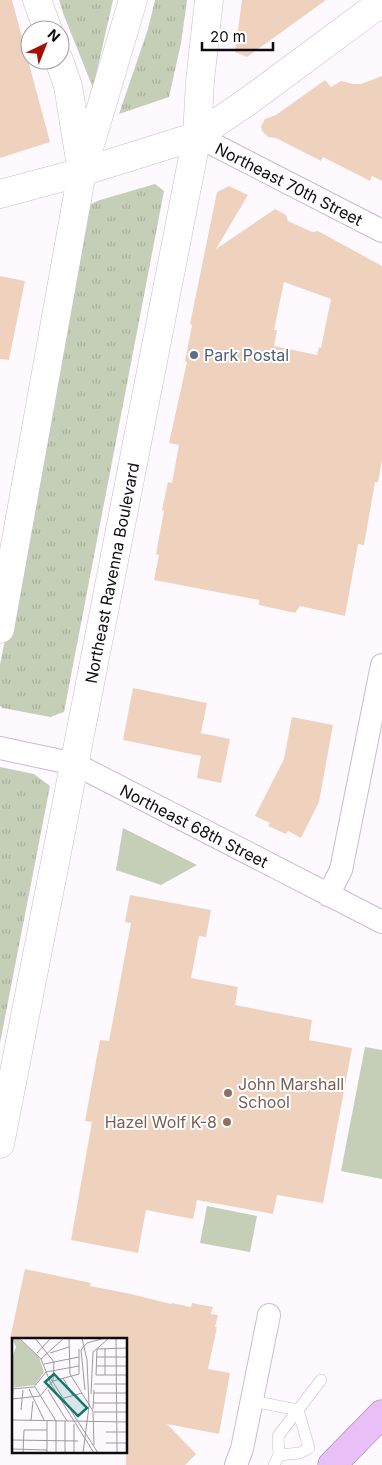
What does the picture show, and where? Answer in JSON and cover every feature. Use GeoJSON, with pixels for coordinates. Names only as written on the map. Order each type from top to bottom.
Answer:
{"type":"FeatureCollection","features":[{"type":"Feature","properties":{"kind":"highway"},"geometry":{"type":"LineString","coordinates":[[332,1465],[382,1414]]}},
{"type":"Feature","properties":{"kind":"main road"},"geometry":{"type":"LineString","coordinates":[[37,0],[44,20]]}},
{"type":"Feature","properties":{"kind":"main road"},"geometry":{"type":"LineString","coordinates":[[0,629],[82,172],[133,0]]}},
{"type":"Feature","properties":{"kind":"main road","name":"Northeast Ravenna Boulevard"},"geometry":{"type":"LineString","coordinates":[[0,1144],[197,136],[200,80],[208,0]]}},
{"type":"Feature","properties":{"kind":"main road"},"geometry":{"type":"LineString","coordinates":[[0,194],[82,172],[197,136],[247,102],[382,2]]}},
{"type":"Feature","properties":{"kind":"main road"},"geometry":{"type":"LineString","coordinates":[[62,70],[68,86],[82,172]]}},
{"type":"Feature","properties":{"kind":"street","name":"Northeast 70th Street"},"geometry":{"type":"LineString","coordinates":[[197,136],[382,231]]}},
{"type":"Feature","properties":{"kind":"street"},"geometry":{"type":"LineString","coordinates":[[328,895],[340,870],[382,665]]}},
{"type":"Feature","properties":{"kind":"street","name":"Northeast 68th Street"},"geometry":{"type":"LineString","coordinates":[[0,748],[75,764],[382,922]]}},
{"type":"Feature","properties":{"kind":"street"},"geometry":{"type":"LineString","coordinates":[[236,1465],[242,1449],[269,1315]]}},
{"type":"Feature","properties":{"kind":"lane"},"geometry":{"type":"LineString","coordinates":[[298,1410],[309,1448],[300,1453],[277,1460],[278,1436],[321,1380]]}},
{"type":"Feature","properties":{"kind":"lane"},"geometry":{"type":"LineString","coordinates":[[252,1401],[298,1410]]}},
{"type":"Feature","properties":{"kind":"green space"},"geometry":{"type":"Polygon","coordinates":[[[59,0],[113,0],[93,88],[70,30],[70,20],[66,20],[59,0]]]}},
{"type":"Feature","properties":{"kind":"green space"},"geometry":{"type":"Polygon","coordinates":[[[155,0],[187,0],[181,43],[169,97],[119,114],[148,29],[155,0]]]}},
{"type":"Feature","properties":{"kind":"green space"},"geometry":{"type":"Polygon","coordinates":[[[155,184],[164,191],[64,712],[50,717],[3,708],[0,706],[0,665],[89,205],[155,184]]]}},
{"type":"Feature","properties":{"kind":"green space"},"geometry":{"type":"Polygon","coordinates":[[[0,767],[34,774],[50,786],[0,1043],[0,767]]]}},
{"type":"Feature","properties":{"kind":"green space"},"geometry":{"type":"Polygon","coordinates":[[[123,828],[197,865],[161,885],[116,870],[123,828]]]}},
{"type":"Feature","properties":{"kind":"green space"},"geometry":{"type":"Polygon","coordinates":[[[365,1047],[382,1050],[382,1179],[341,1171],[365,1047]]]}},
{"type":"Feature","properties":{"kind":"green space"},"geometry":{"type":"Polygon","coordinates":[[[207,1206],[257,1216],[250,1252],[200,1243],[207,1206]]]}},
{"type":"Feature","properties":{"kind":"building"},"geometry":{"type":"Polygon","coordinates":[[[0,0],[12,0],[20,30],[20,70],[31,70],[50,142],[0,158],[0,0]]]}},
{"type":"Feature","properties":{"kind":"building"},"geometry":{"type":"Polygon","coordinates":[[[242,0],[326,0],[247,57],[235,52],[242,0]]]}},
{"type":"Feature","properties":{"kind":"building"},"geometry":{"type":"Polygon","coordinates":[[[382,76],[382,181],[372,176],[370,181],[323,157],[321,161],[276,138],[268,137],[262,131],[261,126],[265,119],[276,115],[325,80],[331,87],[341,81],[361,84],[382,76]]]}},
{"type":"Feature","properties":{"kind":"building"},"geometry":{"type":"Polygon","coordinates":[[[229,186],[248,195],[216,249],[275,209],[286,215],[288,221],[312,232],[318,231],[382,266],[382,460],[378,482],[375,482],[364,545],[358,544],[345,616],[300,606],[295,613],[259,605],[259,600],[154,580],[159,555],[156,554],[164,511],[162,510],[168,482],[172,483],[179,445],[169,443],[187,362],[185,361],[192,325],[190,324],[217,192],[229,186]],[[284,282],[274,330],[277,330],[274,346],[317,355],[319,347],[321,348],[331,299],[284,282]]]}},
{"type":"Feature","properties":{"kind":"building"},"geometry":{"type":"Polygon","coordinates":[[[0,276],[25,281],[9,360],[0,359],[0,276]]]}},
{"type":"Feature","properties":{"kind":"building"},"geometry":{"type":"Polygon","coordinates":[[[133,688],[207,703],[201,733],[230,739],[221,783],[197,778],[201,756],[123,740],[133,688]]]}},
{"type":"Feature","properties":{"kind":"building"},"geometry":{"type":"Polygon","coordinates":[[[292,717],[333,725],[319,802],[301,838],[288,831],[286,834],[268,826],[270,823],[255,816],[284,759],[292,717]]]}},
{"type":"Feature","properties":{"kind":"building"},"geometry":{"type":"Polygon","coordinates":[[[130,895],[211,910],[206,937],[199,936],[191,978],[238,987],[235,1005],[312,1020],[309,1040],[352,1048],[323,1203],[277,1195],[273,1214],[197,1200],[193,1219],[146,1210],[138,1253],[71,1240],[92,1122],[85,1121],[100,1040],[109,1041],[131,923],[125,922],[130,895]]]}},
{"type":"Feature","properties":{"kind":"building"},"geometry":{"type":"Polygon","coordinates":[[[25,1269],[91,1283],[90,1286],[171,1304],[191,1307],[192,1303],[213,1307],[211,1314],[218,1315],[208,1369],[230,1373],[219,1434],[167,1424],[196,1454],[185,1465],[126,1465],[126,1452],[128,1452],[128,1338],[10,1339],[25,1269]]]}},
{"type":"Feature","properties":{"kind":"place","name":"Park Postal"},"geometry":{"type":"Point","coordinates":[194,355]}},
{"type":"Feature","properties":{"kind":"place","name":"John Marshall School"},"geometry":{"type":"Point","coordinates":[228,1093]}},
{"type":"Feature","properties":{"kind":"place","name":"Hazel Wolf K-8"},"geometry":{"type":"Point","coordinates":[227,1122]}}]}
